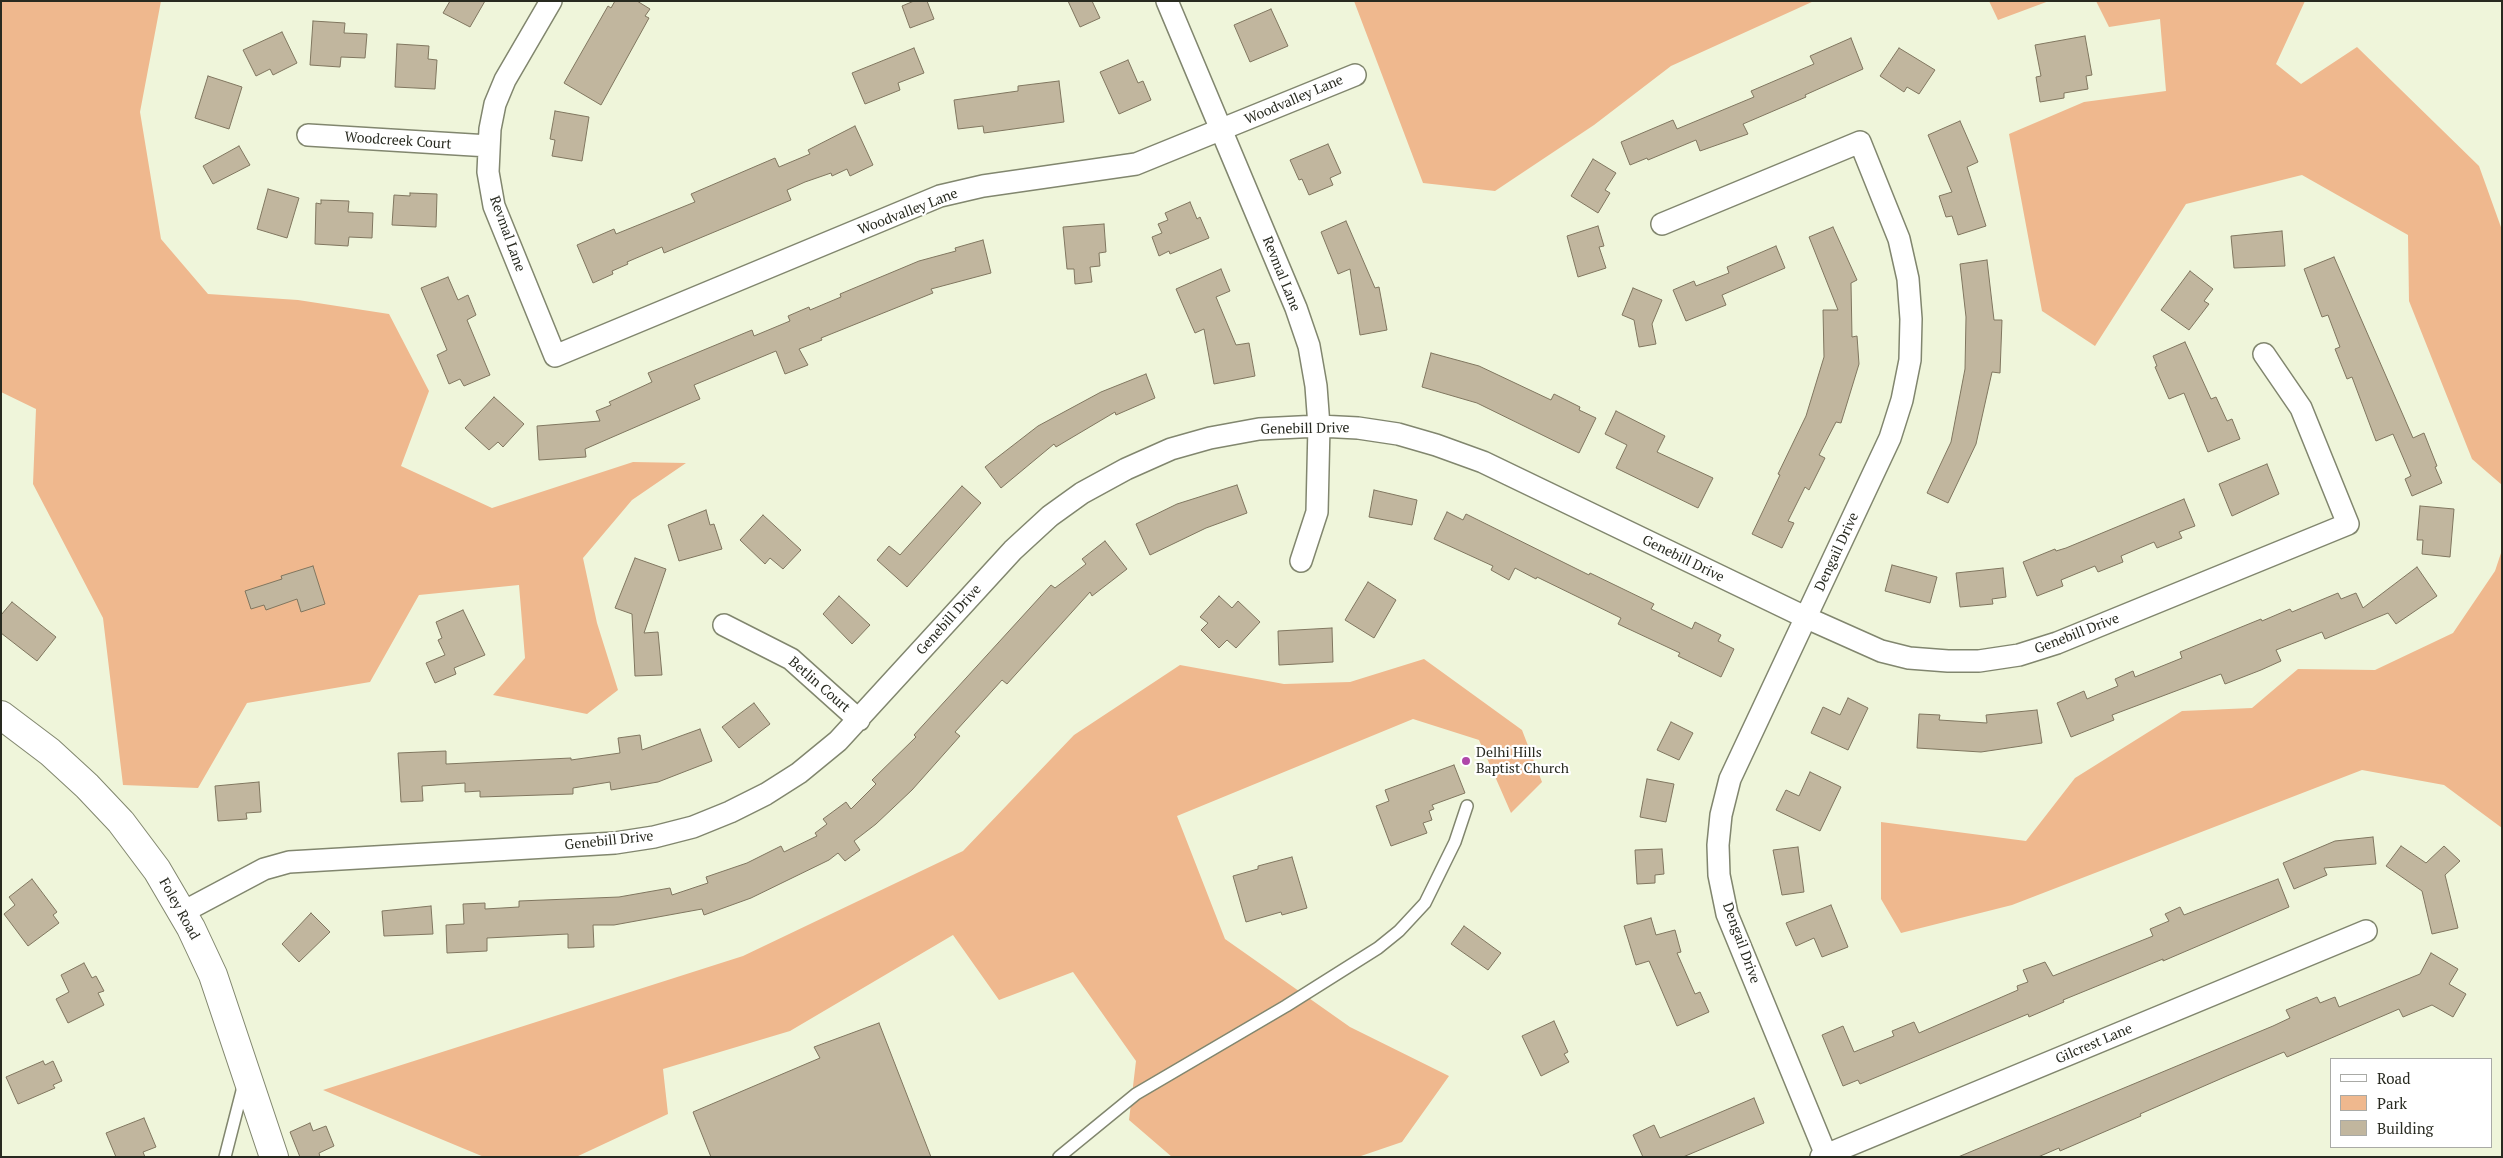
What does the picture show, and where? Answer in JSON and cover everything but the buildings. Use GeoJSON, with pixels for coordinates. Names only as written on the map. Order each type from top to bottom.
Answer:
{"type":"FeatureCollection","features":[{"type":"Feature","properties":{"kind":"street","name":"Revmal Lane"},"geometry":{"type":"LineString","coordinates":[[551,1],[505,80],[495,104],[488,146],[488,172],[494,206],[555,356]]}},
{"type":"Feature","properties":{"kind":"street","name":"Revmal Lane"},"geometry":{"type":"LineString","coordinates":[[1167,1],[1296,308],[1309,346],[1316,386],[1319,426],[1317,512],[1301,560]]}},
{"type":"Feature","properties":{"kind":"street","name":"Woodvalley Lane"},"geometry":{"type":"LineString","coordinates":[[555,356],[940,196],[982,186],[1136,164],[1222,131],[1355,75]]}},
{"type":"Feature","properties":{"kind":"street","name":"Woodcreek Court"},"geometry":{"type":"LineString","coordinates":[[308,135],[488,146]]}},
{"type":"Feature","properties":{"kind":"street","name":"Dengail Drive"},"geometry":{"type":"LineString","coordinates":[[1662,224],[1860,142],[1899,239],[1908,279],[1911,319],[1910,360],[1902,400],[1890,438],[1730,779],[1721,815],[1718,845],[1719,874],[1727,914],[1824,1156]]}},
{"type":"Feature","properties":{"kind":"street","name":"Genebill Drive"},"geometry":{"type":"LineString","coordinates":[[183,912],[264,869],[289,862],[615,843],[654,837],[693,827],[730,812],[766,794],[799,773],[838,741],[1013,550],[1050,516],[1082,493],[1126,468],[1171,449],[1210,438],[1259,429],[1319,426],[1358,428],[1398,434],[1436,445],[1483,462],[1806,618],[1881,651],[1909,658],[1979,660],[2018,655],[2058,644],[2348,524],[2301,408],[2264,354]]}},
{"type":"Feature","properties":{"kind":"street","name":"Betlin Court"},"geometry":{"type":"LineString","coordinates":[[724,624],[791,659],[858,720]]}},
{"type":"Feature","properties":{"kind":"street","name":"Foley Road"},"geometry":{"type":"LineString","coordinates":[[1,715],[50,752],[87,786],[121,822],[157,870],[183,912],[213,975],[274,1157]]}},
{"type":"Feature","properties":{"kind":"street","name":"Gilcrest Lane"},"geometry":{"type":"LineString","coordinates":[[1824,1156],[2366,931]]}},
{"type":"Feature","properties":{"kind":"lane"},"geometry":{"type":"LineString","coordinates":[[1059,1157],[1136,1094],[1286,1006],[1378,948],[1399,931],[1425,903],[1455,842],[1467,806]]}},
{"type":"Feature","properties":{"kind":"lane"},"geometry":{"type":"LineString","coordinates":[[225,1157],[246,1074]]}},
{"type":"Feature","properties":{"kind":"green space"},"geometry":{"type":"Polygon","coordinates":[[[1,1],[161,1],[140,112],[161,239],[208,294],[298,300],[389,314],[429,391],[401,466],[492,508],[633,462],[686,463],[632,500],[583,558],[597,623],[618,690],[587,714],[493,695],[525,658],[519,585],[419,595],[370,682],[247,703],[198,788],[123,785],[103,618],[33,484],[36,409],[1,392],[1,1]]]}},
{"type":"Feature","properties":{"kind":"green space"},"geometry":{"type":"Polygon","coordinates":[[[1354,1],[1814,1],[1671,66],[1594,125],[1495,191],[1423,183],[1354,1]]]}},
{"type":"Feature","properties":{"kind":"green space"},"geometry":{"type":"Polygon","coordinates":[[[1989,1],[2049,1],[1998,20],[1989,1]]]}},
{"type":"Feature","properties":{"kind":"green space"},"geometry":{"type":"Polygon","coordinates":[[[2096,1],[2305,1],[2276,64],[2301,84],[2357,47],[2479,166],[2502,230],[2502,485],[2472,459],[2409,301],[2408,235],[2302,175],[2186,204],[2095,346],[2042,311],[2009,134],[2084,102],[2166,91],[2160,19],[2109,27],[2096,1]]]}},
{"type":"Feature","properties":{"kind":"green space"},"geometry":{"type":"Polygon","coordinates":[[[2502,550],[2502,828],[2444,785],[2362,770],[2012,905],[1901,933],[1881,899],[1881,822],[2026,841],[2075,778],[2182,711],[2252,708],[2298,669],[2375,670],[2453,633],[2495,571],[2502,550]]]}},
{"type":"Feature","properties":{"kind":"green space"},"geometry":{"type":"Polygon","coordinates":[[[1424,659],[1522,730],[1542,782],[1511,813],[1479,740],[1413,719],[1177,816],[1225,939],[1350,1027],[1449,1076],[1402,1142],[1358,1157],[1172,1157],[1129,1120],[1136,1061],[1073,972],[999,1000],[953,935],[790,1031],[663,1069],[668,1114],[576,1157],[484,1157],[323,1090],[743,956],[963,851],[1074,735],[1180,665],[1284,684],[1350,682],[1424,659]]]}},
{"type":"Feature","properties":{"kind":"place","name":"Delhi Hills Baptist Church"},"geometry":{"type":"Point","coordinates":[1466,761]}}]}
